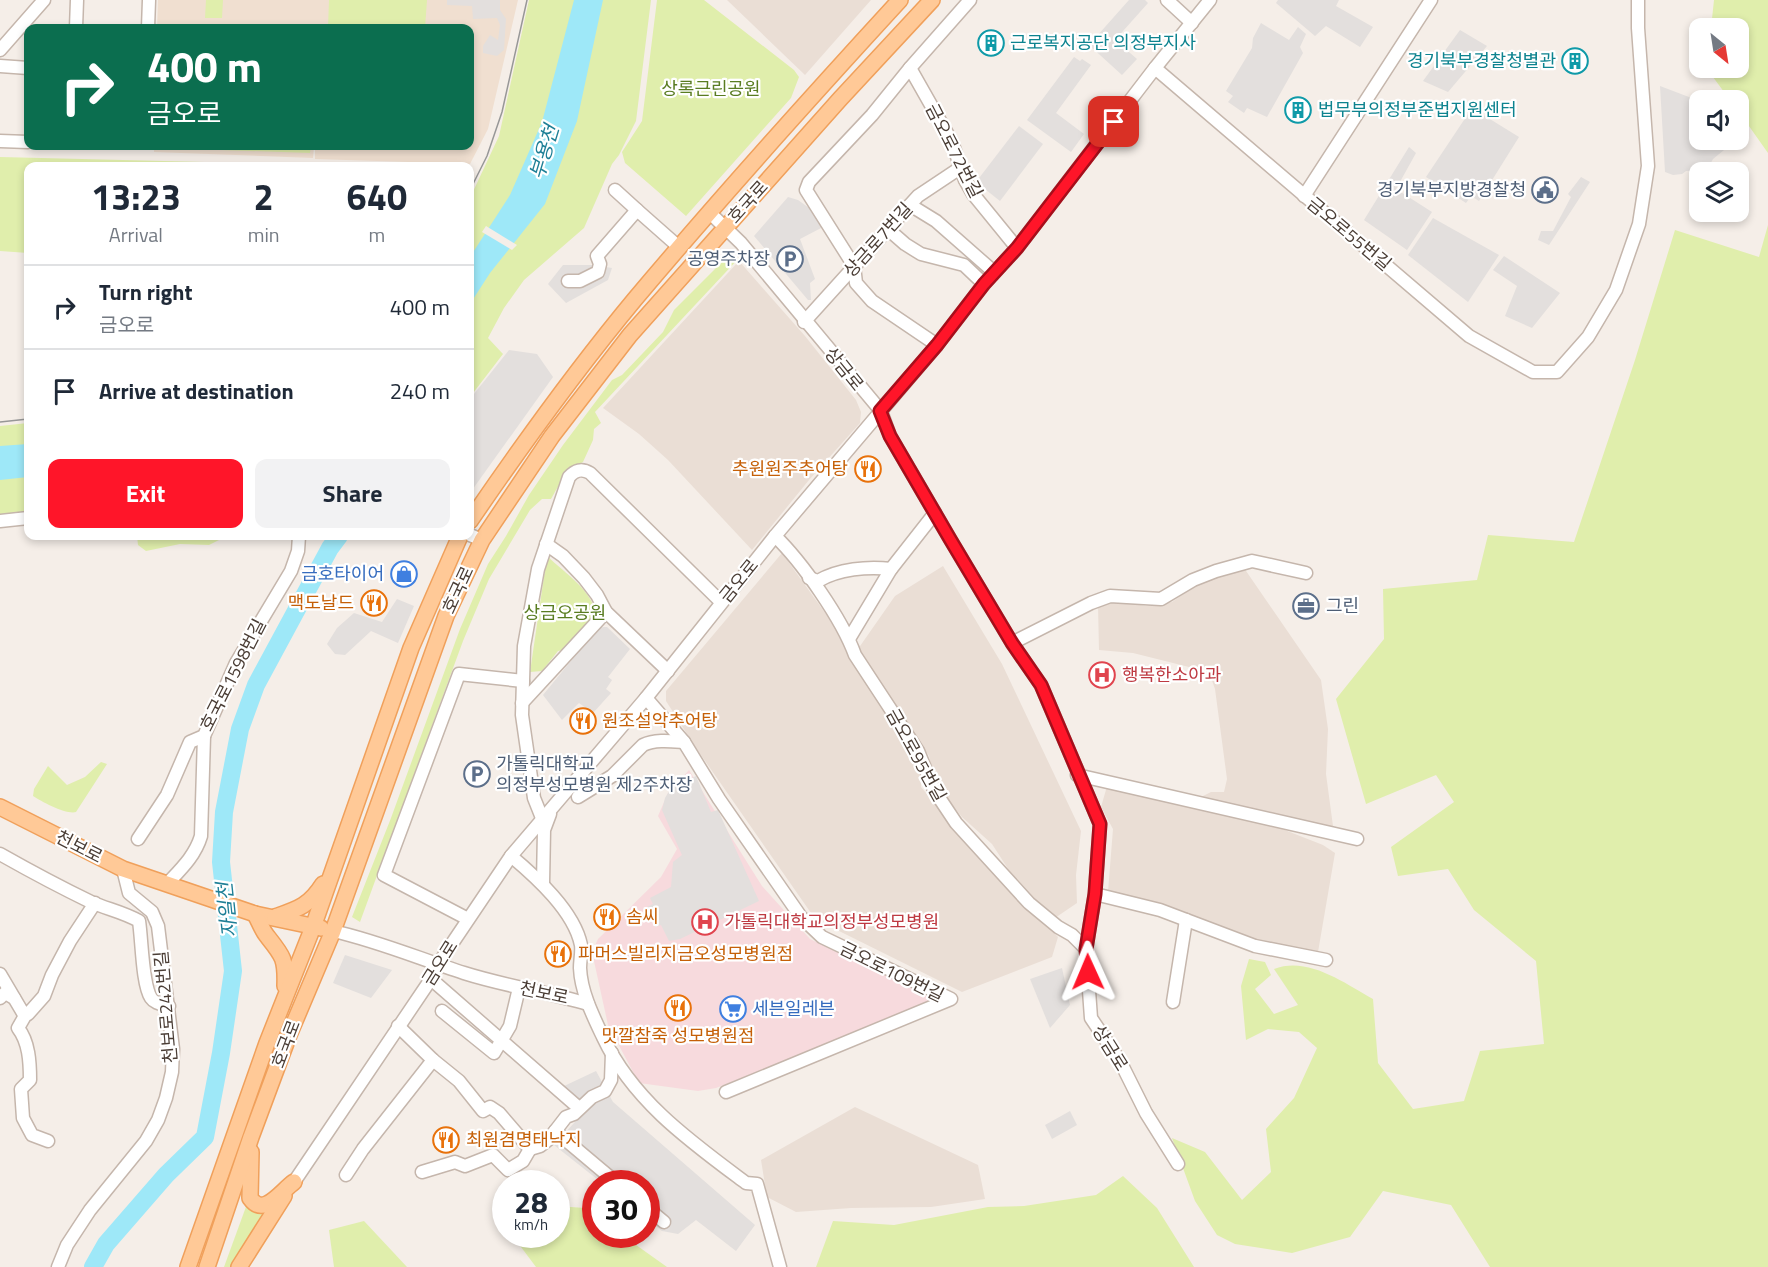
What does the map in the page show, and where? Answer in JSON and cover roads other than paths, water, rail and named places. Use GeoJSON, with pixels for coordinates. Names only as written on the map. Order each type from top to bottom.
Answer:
{"type":"FeatureCollection","features":[{"type":"Feature","properties":{"kind":"main road","name":"호국로"},"geometry":{"type":"LineString","coordinates":[[474,515],[531,433],[634,300],[805,103],[900,0]]}},
{"type":"Feature","properties":{"kind":"main road","name":"호국로"},"geometry":{"type":"LineString","coordinates":[[207,1267],[251,1137],[289,1035],[333,931],[363,842],[476,537],[630,335],[840,99],[932,0]]}},
{"type":"Feature","properties":{"kind":"main road","name":"호국로"},"geometry":{"type":"LineString","coordinates":[[188,1267],[282,1005],[313,927],[411,648],[458,540]]}},
{"type":"Feature","properties":{"kind":"main road"},"geometry":{"type":"LineString","coordinates":[[442,576],[451,578],[453,584],[445,601],[446,616]]}},
{"type":"Feature","properties":{"kind":"main road","name":"천보로"},"geometry":{"type":"LineString","coordinates":[[0,807],[123,869],[255,914],[333,931]]}},
{"type":"Feature","properties":{"kind":"main road"},"geometry":{"type":"LineString","coordinates":[[274,918],[307,904],[333,869]]}},
{"type":"Feature","properties":{"kind":"main road"},"geometry":{"type":"LineString","coordinates":[[255,914],[266,936],[281,952],[286,968],[282,1005]]}},
{"type":"Feature","properties":{"kind":"main road"},"geometry":{"type":"LineString","coordinates":[[251,1137],[250,1198],[253,1203],[259,1206],[269,1204],[294,1182]]}},
{"type":"Feature","properties":{"kind":"main road"},"geometry":{"type":"LineString","coordinates":[[239,1267],[294,1182]]}},
{"type":"Feature","properties":{"kind":"street"},"geometry":{"type":"LineString","coordinates":[[0,50],[44,0]]}},
{"type":"Feature","properties":{"kind":"street"},"geometry":{"type":"LineString","coordinates":[[76,0],[76,24]]}},
{"type":"Feature","properties":{"kind":"street"},"geometry":{"type":"LineString","coordinates":[[148,0],[148,24]]}},
{"type":"Feature","properties":{"kind":"street"},"geometry":{"type":"LineString","coordinates":[[937,345],[872,301],[856,283],[854,266],[806,190],[810,182],[872,115],[970,0]]}},
{"type":"Feature","properties":{"kind":"street"},"geometry":{"type":"LineString","coordinates":[[1167,0],[1192,23]]}},
{"type":"Feature","properties":{"kind":"street","name":"금오로"},"geometry":{"type":"LineString","coordinates":[[294,1182],[511,856],[646,698],[775,536],[937,345],[994,272],[1017,248],[1210,0]]}},
{"type":"Feature","properties":{"kind":"street"},"geometry":{"type":"LineString","coordinates":[[1304,196],[1431,0]]}},
{"type":"Feature","properties":{"kind":"street","name":"금오로55번길"},"geometry":{"type":"LineString","coordinates":[[1155,68],[1469,336],[1533,372],[1557,372],[1588,337],[1616,290],[1639,224],[1648,166],[1636,2]]}},
{"type":"Feature","properties":{"kind":"street"},"geometry":{"type":"LineString","coordinates":[[0,66],[24,68]]}},
{"type":"Feature","properties":{"kind":"street","name":"금오로72번길"},"geometry":{"type":"LineString","coordinates":[[910,68],[952,142],[960,168],[973,194],[1017,248]]}},
{"type":"Feature","properties":{"kind":"street"},"geometry":{"type":"LineString","coordinates":[[0,141],[24,142]]}},
{"type":"Feature","properties":{"kind":"street","name":"상금로7번길"},"geometry":{"type":"LineString","coordinates":[[804,322],[918,196],[960,168]]}},
{"type":"Feature","properties":{"kind":"street"},"geometry":{"type":"LineString","coordinates":[[615,190],[680,248]]}},
{"type":"Feature","properties":{"kind":"street"},"geometry":{"type":"LineString","coordinates":[[910,205],[936,220],[994,272]]}},
{"type":"Feature","properties":{"kind":"street"},"geometry":{"type":"LineString","coordinates":[[568,281],[580,281],[598,272],[600,264],[597,256],[637,210]]}},
{"type":"Feature","properties":{"kind":"street","name":"상금로"},"geometry":{"type":"LineString","coordinates":[[710,213],[741,243],[804,322],[880,411],[890,436],[935,513],[1012,643],[1041,685],[1077,775],[1100,824],[1095,894],[1086,949],[1091,1018],[1120,1061],[1146,1113],[1178,1164]]}},
{"type":"Feature","properties":{"kind":"street"},"geometry":{"type":"LineString","coordinates":[[889,230],[921,254],[964,265],[984,284]]}},
{"type":"Feature","properties":{"kind":"street"},"geometry":{"type":"LineString","coordinates":[[542,818],[534,798],[527,758],[522,703],[524,646],[538,569],[569,477],[576,471],[585,470],[721,602]]}},
{"type":"Feature","properties":{"kind":"street"},"geometry":{"type":"LineString","coordinates":[[849,639],[891,569],[935,513]]}},
{"type":"Feature","properties":{"kind":"street"},"geometry":{"type":"LineString","coordinates":[[0,521],[24,518]]}},
{"type":"Feature","properties":{"kind":"street","name":"금오로95번길"},"geometry":{"type":"LineString","coordinates":[[775,536],[795,557],[849,639],[855,655],[918,751],[934,790],[956,823],[1029,903],[1058,927],[1072,935],[1086,949]]}},
{"type":"Feature","properties":{"kind":"street","name":"호국로1598번길"},"geometry":{"type":"LineString","coordinates":[[138,839],[167,795],[190,742],[204,736],[236,663],[291,571],[298,551],[299,540]]}},
{"type":"Feature","properties":{"kind":"street"},"geometry":{"type":"LineString","coordinates":[[291,571],[305,540]]}},
{"type":"Feature","properties":{"kind":"street"},"geometry":{"type":"LineString","coordinates":[[546,544],[563,556],[584,578],[606,612],[668,671]]}},
{"type":"Feature","properties":{"kind":"street"},"geometry":{"type":"LineString","coordinates":[[1012,643],[1091,603],[1110,596],[1161,598],[1193,579],[1216,570],[1252,561],[1306,573]]}},
{"type":"Feature","properties":{"kind":"street"},"geometry":{"type":"LineString","coordinates":[[808,578],[818,581],[828,575],[874,567],[891,569]]}},
{"type":"Feature","properties":{"kind":"street"},"geometry":{"type":"LineString","coordinates":[[522,703],[606,612]]}},
{"type":"Feature","properties":{"kind":"street"},"geometry":{"type":"LineString","coordinates":[[468,919],[384,875],[459,674],[523,681]]}},
{"type":"Feature","properties":{"kind":"street","name":"금오로109번길"},"geometry":{"type":"LineString","coordinates":[[646,698],[684,742],[719,799],[801,917],[815,932],[866,960],[951,999],[726,1092]]}},
{"type":"Feature","properties":{"kind":"street"},"geometry":{"type":"LineString","coordinates":[[166,884],[182,869],[197,849],[201,836],[204,736]]}},
{"type":"Feature","properties":{"kind":"street"},"geometry":{"type":"LineString","coordinates":[[578,797],[612,776],[643,745],[664,741],[684,742]]}},
{"type":"Feature","properties":{"kind":"street"},"geometry":{"type":"LineString","coordinates":[[1077,775],[1357,839]]}},
{"type":"Feature","properties":{"kind":"street"},"geometry":{"type":"LineString","coordinates":[[543,883],[544,830],[553,807]]}},
{"type":"Feature","properties":{"kind":"street"},"geometry":{"type":"LineString","coordinates":[[0,854],[37,876],[139,921],[146,982],[151,998],[156,1003],[169,1006]]}},
{"type":"Feature","properties":{"kind":"street"},"geometry":{"type":"LineString","coordinates":[[511,856],[543,883],[566,913],[581,946],[580,969],[588,1004]]}},
{"type":"Feature","properties":{"kind":"street","name":"천보로242번길"},"geometry":{"type":"LineString","coordinates":[[58,1267],[68,1245],[90,1210],[129,1164],[158,1120],[172,1072],[173,1049],[169,1006],[158,926],[152,912],[129,893],[123,869]]}},
{"type":"Feature","properties":{"kind":"street"},"geometry":{"type":"LineString","coordinates":[[1095,894],[1160,910],[1255,946],[1326,960]]}},
{"type":"Feature","properties":{"kind":"street"},"geometry":{"type":"LineString","coordinates":[[48,1141],[32,1135],[24,1118],[21,1089],[30,1080],[30,1064],[25,1037],[18,1028],[26,1014],[33,1011],[44,996],[70,941],[94,903]]}},
{"type":"Feature","properties":{"kind":"street"},"geometry":{"type":"LineString","coordinates":[[1173,1002],[1186,920]]}},
{"type":"Feature","properties":{"kind":"street","name":"천보로"},"geometry":{"type":"LineString","coordinates":[[333,931],[355,936],[462,972],[588,1004],[604,1040],[647,1102],[691,1142],[746,1183],[757,1184],[780,1267]]}},
{"type":"Feature","properties":{"kind":"street"},"geometry":{"type":"LineString","coordinates":[[0,974],[23,1013],[26,1014]]}},
{"type":"Feature","properties":{"kind":"street"},"geometry":{"type":"LineString","coordinates":[[431,979],[579,1108]]}},
{"type":"Feature","properties":{"kind":"street"},"geometry":{"type":"LineString","coordinates":[[442,1011],[494,1053],[510,1026],[519,988]]}},
{"type":"Feature","properties":{"kind":"street"},"geometry":{"type":"LineString","coordinates":[[0,998],[5,993],[14,998]]}},
{"type":"Feature","properties":{"kind":"street"},"geometry":{"type":"LineString","coordinates":[[398,1026],[433,1060],[459,1081],[483,1111],[490,1107],[499,1113],[530,1149]]}},
{"type":"Feature","properties":{"kind":"street"},"geometry":{"type":"LineString","coordinates":[[422,1172],[455,1162],[465,1166],[493,1155],[508,1170],[523,1161],[530,1149],[549,1139],[566,1117],[574,1114],[592,1097],[604,1091],[611,1080],[612,1053]]}},
{"type":"Feature","properties":{"kind":"street"},"geometry":{"type":"LineString","coordinates":[[346,1175],[363,1149],[433,1060]]}},
{"type":"Feature","properties":{"kind":"street"},"geometry":{"type":"LineString","coordinates":[[555,1131],[601,1170]]}},
{"type":"Feature","properties":{"kind":"street"},"geometry":{"type":"LineString","coordinates":[[660,1219],[664,1222]]}},
{"type":"Feature","properties":{"kind":"water","name":"부용천"},"geometry":{"type":"Polygon","coordinates":[[[574,0],[603,0],[577,121],[545,204],[490,273],[474,298],[474,251],[510,195],[542,122],[574,0]]]}},
{"type":"Feature","properties":{"kind":"water"},"geometry":{"type":"Polygon","coordinates":[[[24,444],[24,477],[0,480],[0,446],[24,444]]]}},
{"type":"Feature","properties":{"kind":"waterway","name":"자일천"},"geometry":{"type":"LineString","coordinates":[[93,1267],[106,1244],[166,1175],[205,1137],[221,1053],[233,971],[221,862],[224,812],[240,729],[256,685],[336,540]]}},
{"type":"Feature","properties":{"kind":"tram line"},"geometry":{"type":"LineString","coordinates":[[474,182],[487,156],[502,112],[527,0]]}},
{"type":"Feature","properties":{"kind":"tram line"},"geometry":{"type":"LineString","coordinates":[[0,422],[24,419]]}},
{"type":"Feature","properties":{"kind":"place","name":"근로복지공단 의정부지사"},"geometry":{"type":"Point","coordinates":[991,43]}},
{"type":"Feature","properties":{"kind":"place","name":"경기북부경찰청별관"},"geometry":{"type":"Point","coordinates":[1575,61]}},
{"type":"Feature","properties":{"kind":"place","name":"법무부의정부준법지원센터"},"geometry":{"type":"Point","coordinates":[1298,110]}},
{"type":"Feature","properties":{"kind":"place","name":"경기북부지방경찰청"},"geometry":{"type":"Point","coordinates":[1545,190]}},
{"type":"Feature","properties":{"kind":"place","name":"공영주차장"},"geometry":{"type":"Point","coordinates":[790,259]}},
{"type":"Feature","properties":{"kind":"place","name":"추원원주추어탕"},"geometry":{"type":"Point","coordinates":[868,469]}},
{"type":"Feature","properties":{"kind":"place","name":"금호타이어"},"geometry":{"type":"Point","coordinates":[404,574]}},
{"type":"Feature","properties":{"kind":"place","name":"맥도날드"},"geometry":{"type":"Point","coordinates":[374,603]}},
{"type":"Feature","properties":{"kind":"place","name":"그린"},"geometry":{"type":"Point","coordinates":[1306,606]}},
{"type":"Feature","properties":{"kind":"place","name":"행복한소아과"},"geometry":{"type":"Point","coordinates":[1102,675]}},
{"type":"Feature","properties":{"kind":"place","name":"원조설악추어탕"},"geometry":{"type":"Point","coordinates":[583,721]}},
{"type":"Feature","properties":{"kind":"place","name":"가톨릭대학교 의정부성모병원 제2주차장"},"geometry":{"type":"Point","coordinates":[477,774]}},
{"type":"Feature","properties":{"kind":"place","name":"솜씨"},"geometry":{"type":"Point","coordinates":[607,917]}},
{"type":"Feature","properties":{"kind":"place","name":"가톨릭대학교의정부성모병원"},"geometry":{"type":"Point","coordinates":[705,922]}},
{"type":"Feature","properties":{"kind":"place","name":"파머스빌리지금오성모병원점"},"geometry":{"type":"Point","coordinates":[558,954]}},
{"type":"Feature","properties":{"kind":"place","name":"맛깔참죽 성모병원점"},"geometry":{"type":"Point","coordinates":[678,1008]}},
{"type":"Feature","properties":{"kind":"place","name":"세븐일레븐"},"geometry":{"type":"Point","coordinates":[733,1009]}},
{"type":"Feature","properties":{"kind":"place","name":"최원겸명태낙지"},"geometry":{"type":"Point","coordinates":[446,1140]}},
{"type":"Feature","properties":{"kind":"park label","name":"상록근린공원"},"geometry":{"type":"Point","coordinates":[711,89]}},
{"type":"Feature","properties":{"kind":"park label","name":"상금오공원"},"geometry":{"type":"Point","coordinates":[565,613]}}]}
